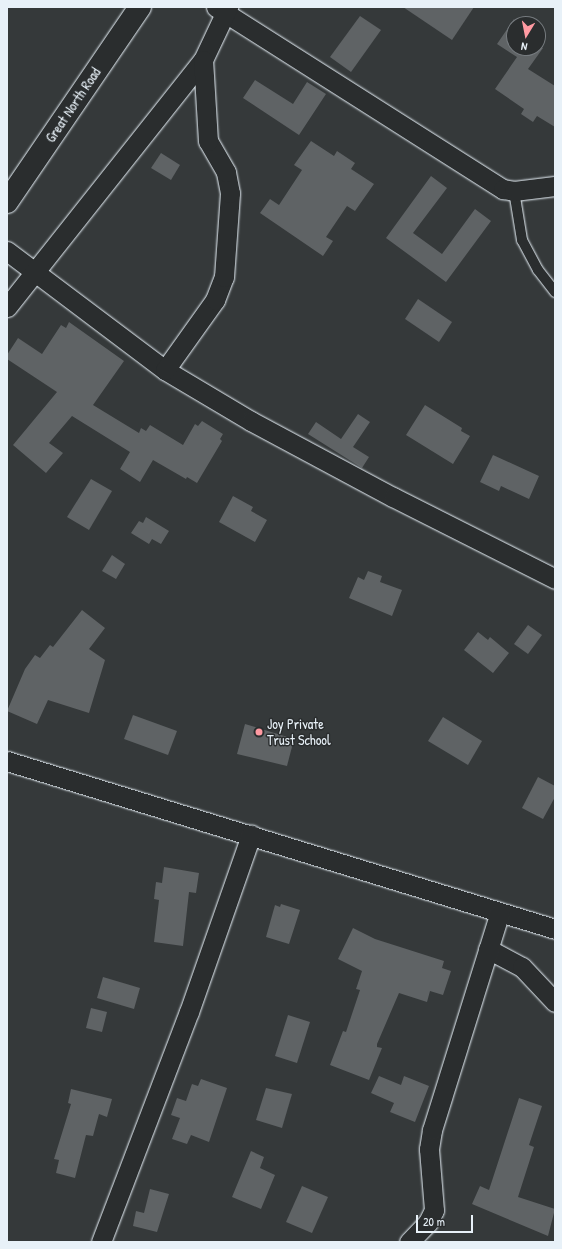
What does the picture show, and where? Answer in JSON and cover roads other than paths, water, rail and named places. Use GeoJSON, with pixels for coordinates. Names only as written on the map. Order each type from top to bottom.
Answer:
{"type":"FeatureCollection","features":[{"type":"Feature","properties":{"kind":"highway","name":"Great North Road"},"geometry":{"type":"LineString","coordinates":[[7,202],[140,7]]}},
{"type":"Feature","properties":{"kind":"street"},"geometry":{"type":"LineString","coordinates":[[7,307],[203,60],[223,9],[503,189],[514,191],[555,186]]}},
{"type":"Feature","properties":{"kind":"street"},"geometry":{"type":"LineString","coordinates":[[165,370],[215,300],[224,277],[230,193],[226,172],[208,141],[203,60]]}},
{"type":"Feature","properties":{"kind":"street"},"geometry":{"type":"LineString","coordinates":[[7,251],[165,370],[251,421],[359,479],[555,578]]}},
{"type":"Feature","properties":{"kind":"street"},"geometry":{"type":"LineString","coordinates":[[7,761],[251,834],[555,929]]}},
{"type":"Feature","properties":{"kind":"street"},"geometry":{"type":"LineString","coordinates":[[101,1242],[189,1012],[251,834]]}},
{"type":"Feature","properties":{"kind":"street"},"geometry":{"type":"LineString","coordinates":[[409,1242],[428,1222],[434,1210],[430,1138],[500,912]]}},
{"type":"Feature","properties":{"kind":"street"},"geometry":{"type":"LineString","coordinates":[[488,949],[522,967],[555,1002]]}},
{"type":"Feature","properties":{"kind":"lane"},"geometry":{"type":"LineString","coordinates":[[514,191],[522,240],[538,270],[555,292]]}},
{"type":"Feature","properties":{"kind":"place","name":"Joy Private Trust School"},"geometry":{"type":"Point","coordinates":[259,732]}}]}
